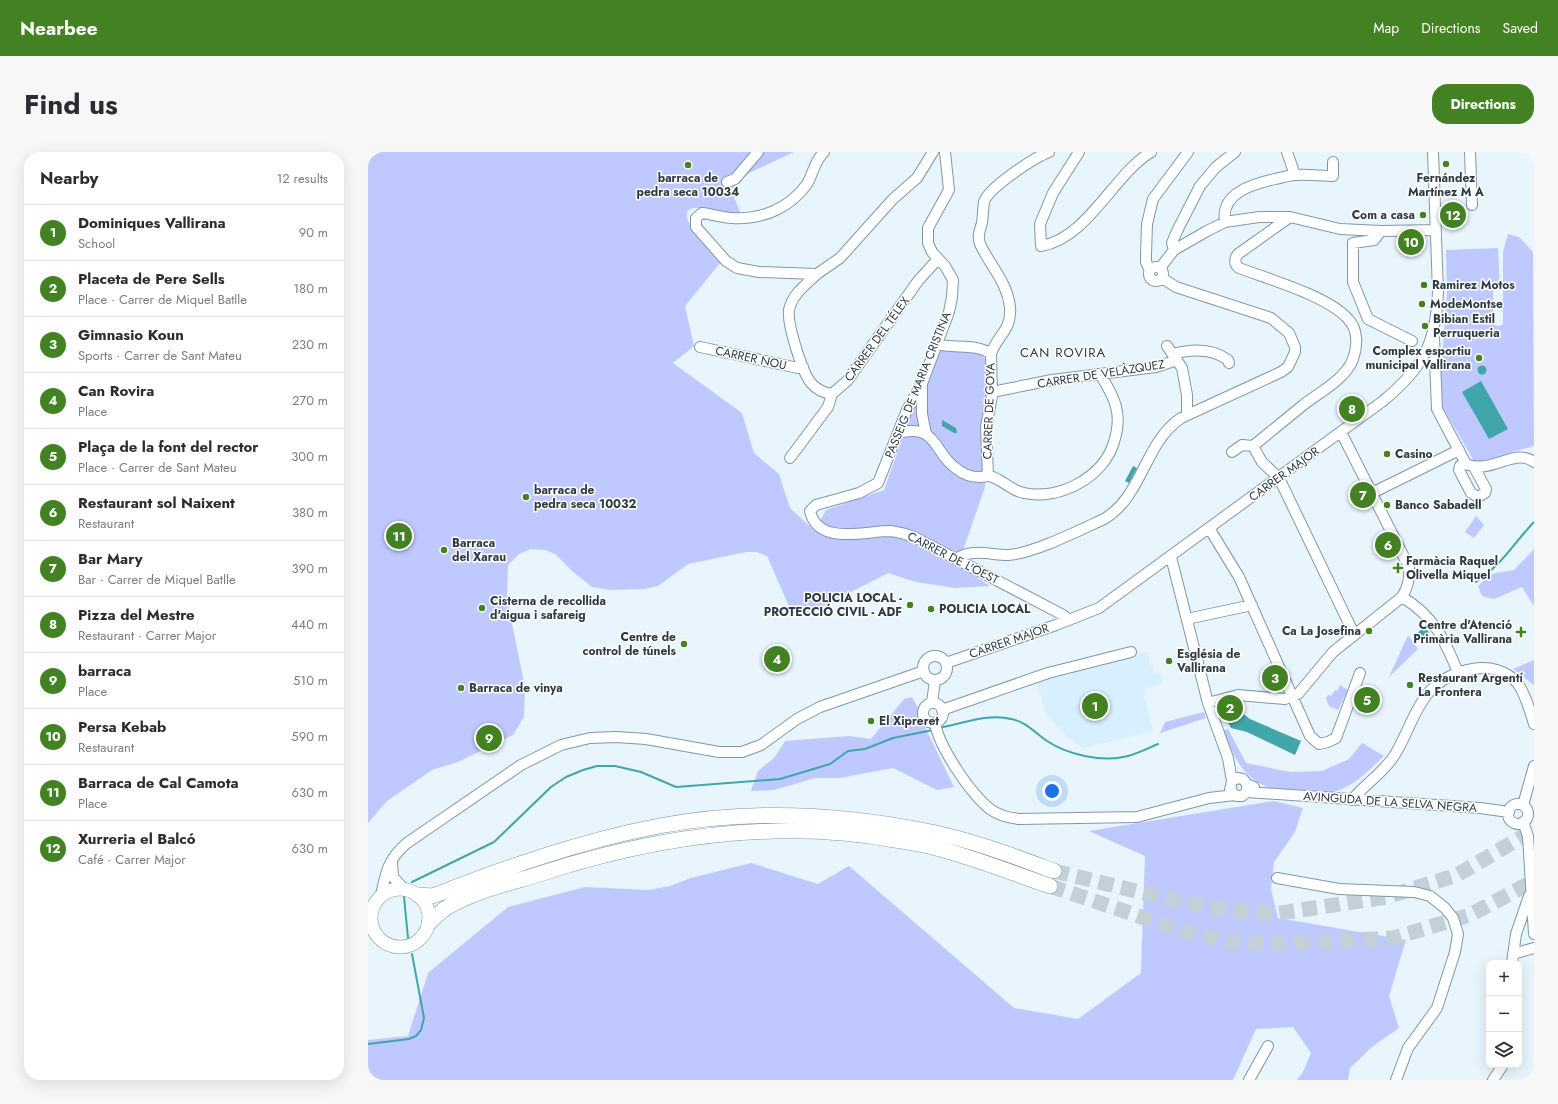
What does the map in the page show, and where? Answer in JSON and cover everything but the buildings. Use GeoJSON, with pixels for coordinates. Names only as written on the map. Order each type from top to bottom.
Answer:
{"type":"FeatureCollection","features":[{"type":"Feature","properties":{"kind":"highway"},"geometry":{"type":"LineString","coordinates":[[418,895],[432,896],[591,841],[660,826],[737,818],[829,817],[874,822],[952,837],[990,848],[1054,871]]}},
{"type":"Feature","properties":{"kind":"highway"},"geometry":{"type":"LineString","coordinates":[[429,923],[445,908],[483,892],[587,859],[659,842],[729,833],[783,831],[829,832],[873,836],[935,847],[1050,886]]}},
{"type":"Feature","properties":{"kind":"main road"},"geometry":{"type":"LineString","coordinates":[[404,889],[418,895],[427,908],[429,923],[421,938],[407,946],[390,946],[372,934],[369,916],[376,901],[381,895],[392,890],[404,889]]}},
{"type":"Feature","properties":{"kind":"street"},"geometry":{"type":"LineString","coordinates":[[727,182],[735,179],[758,152]]}},
{"type":"Feature","properties":{"kind":"street"},"geometry":{"type":"LineString","coordinates":[[817,274],[759,272],[737,268],[722,256],[697,229],[695,223],[697,216],[702,213],[730,218],[745,218],[768,214],[782,208],[794,199],[804,187],[811,177],[819,158],[824,152]]}},
{"type":"Feature","properties":{"kind":"street"},"geometry":{"type":"LineString","coordinates":[[790,458],[828,407],[831,402],[832,394],[816,388],[809,380],[803,367],[789,319],[789,310],[794,298],[817,274],[840,258],[893,198],[917,178],[933,152]]}},
{"type":"Feature","properties":{"kind":"street","name":"PASSEIG DE MARIA CRISTINA"},"geometry":{"type":"LineString","coordinates":[[810,511],[816,505],[859,493],[878,483],[907,410],[922,381],[937,344],[949,312],[953,280],[948,271],[938,260],[928,243],[927,235],[928,228],[949,190],[945,152]]}},
{"type":"Feature","properties":{"kind":"street","name":"CARRER DE GOYA"},"geometry":{"type":"LineString","coordinates":[[988,476],[986,427],[992,392],[992,354],[993,348],[1006,331],[1010,307],[1000,275],[980,243],[979,234],[984,202],[992,192],[1013,173],[1034,159],[1049,152]]}},
{"type":"Feature","properties":{"kind":"street"},"geometry":{"type":"LineString","coordinates":[[1079,152],[1053,193],[1040,224],[1041,246],[1053,244],[1069,232],[1107,198],[1131,167],[1151,152]]}},
{"type":"Feature","properties":{"kind":"street"},"geometry":{"type":"LineString","coordinates":[[956,559],[970,553],[1006,555],[1023,553],[1109,516],[1128,497],[1165,432],[1173,424],[1281,372],[1288,367],[1295,352],[1295,347],[1289,333],[1271,318],[1176,287],[1146,262],[1147,224],[1153,199],[1159,188],[1188,152]]}},
{"type":"Feature","properties":{"kind":"street"},"geometry":{"type":"LineString","coordinates":[[1174,250],[1172,244],[1177,231],[1200,186],[1216,167],[1235,152]]}},
{"type":"Feature","properties":{"kind":"street"},"geometry":{"type":"LineString","coordinates":[[1287,152],[1295,175]]}},
{"type":"Feature","properties":{"kind":"street","name":"CARRER MAJOR"},"geometry":{"type":"LineString","coordinates":[[946,663],[1056,625],[1099,608],[1279,478],[1383,401],[1404,383],[1424,357],[1434,333],[1438,292],[1433,152]]}},
{"type":"Feature","properties":{"kind":"street"},"geometry":{"type":"LineString","coordinates":[[1470,152],[1472,205]]}},
{"type":"Feature","properties":{"kind":"street"},"geometry":{"type":"LineString","coordinates":[[1225,222],[1224,209],[1229,201],[1245,188],[1258,183],[1295,175],[1333,176],[1333,162]]}},
{"type":"Feature","properties":{"kind":"street"},"geometry":{"type":"LineString","coordinates":[[1158,273],[1174,250],[1225,222],[1259,217],[1290,217],[1340,229],[1381,231],[1436,230]]}},
{"type":"Feature","properties":{"kind":"street"},"geometry":{"type":"LineString","coordinates":[[1232,452],[1242,444],[1253,446],[1341,375],[1353,360],[1356,336],[1353,324],[1348,318],[1338,310],[1309,294],[1239,268],[1235,263],[1238,254],[1290,217]]}},
{"type":"Feature","properties":{"kind":"street"},"geometry":{"type":"LineString","coordinates":[[1381,231],[1374,240],[1353,243],[1353,282],[1368,319],[1412,341]]}},
{"type":"Feature","properties":{"kind":"street","name":"CARRER DEL TÉLEX"},"geometry":{"type":"LineString","coordinates":[[832,394],[847,381],[918,281],[938,260]]}},
{"type":"Feature","properties":{"kind":"street"},"geometry":{"type":"LineString","coordinates":[[1434,333],[1436,354],[1436,404],[1459,450],[1474,466],[1520,457],[1528,458],[1534,462]]}},
{"type":"Feature","properties":{"kind":"street"},"geometry":{"type":"LineString","coordinates":[[937,344],[985,349],[992,354]]}},
{"type":"Feature","properties":{"kind":"street","name":"CARRER NOU"},"geometry":{"type":"LineString","coordinates":[[700,347],[798,368],[803,367]]}},
{"type":"Feature","properties":{"kind":"street"},"geometry":{"type":"LineString","coordinates":[[1172,353],[1196,350],[1222,356],[1228,360],[1229,364]]}},
{"type":"Feature","properties":{"kind":"street","name":"CARRER DE VELÀZQUEZ"},"geometry":{"type":"LineString","coordinates":[[992,392],[1052,380],[1156,367],[1172,353],[1182,368],[1185,381],[1187,416]]}},
{"type":"Feature","properties":{"kind":"street"},"geometry":{"type":"LineString","coordinates":[[922,381],[922,414],[926,434],[937,445],[955,469],[965,474],[977,477],[988,476],[1019,492],[1036,495],[1075,485],[1094,473],[1110,454],[1119,423],[1117,407],[1100,374]]}},
{"type":"Feature","properties":{"kind":"street"},"geometry":{"type":"LineString","coordinates":[[898,433],[906,431],[926,434]]}},
{"type":"Feature","properties":{"kind":"street"},"geometry":{"type":"LineString","coordinates":[[1208,703],[1246,694],[1285,699],[1298,694],[1333,652],[1402,597],[1410,580],[1409,567],[1341,432]]}},
{"type":"Feature","properties":{"kind":"street"},"geometry":{"type":"LineString","coordinates":[[1253,446],[1262,462],[1279,478],[1354,634]]}},
{"type":"Feature","properties":{"kind":"street"},"geometry":{"type":"LineString","coordinates":[[1372,493],[1459,450]]}},
{"type":"Feature","properties":{"kind":"street","name":"CARRER DE L'OEST"},"geometry":{"type":"LineString","coordinates":[[810,511],[814,522],[826,531],[845,534],[889,531],[901,532],[914,537],[1069,620]]}},
{"type":"Feature","properties":{"kind":"street"},"geometry":{"type":"LineString","coordinates":[[1209,528],[1239,577],[1310,736],[1319,744],[1336,738],[1360,673]]}},
{"type":"Feature","properties":{"kind":"street"},"geometry":{"type":"LineString","coordinates":[[1171,557],[1208,703],[1238,786]]}},
{"type":"Feature","properties":{"kind":"street"},"geometry":{"type":"LineString","coordinates":[[1402,597],[1420,608],[1438,629],[1458,672]]}},
{"type":"Feature","properties":{"kind":"street"},"geometry":{"type":"LineString","coordinates":[[1187,619],[1252,605]]}},
{"type":"Feature","properties":{"kind":"street"},"geometry":{"type":"LineString","coordinates":[[1052,611],[1056,625]]}},
{"type":"Feature","properties":{"kind":"street"},"geometry":{"type":"LineString","coordinates":[[942,710],[1048,673],[1132,652]]}},
{"type":"Feature","properties":{"kind":"street"},"geometry":{"type":"LineString","coordinates":[[932,657],[940,657],[946,663],[946,673],[935,680],[928,677],[924,671],[926,661],[932,657]]}},
{"type":"Feature","properties":{"kind":"street"},"geometry":{"type":"LineString","coordinates":[[1352,800],[1394,755],[1419,707],[1430,692],[1438,684],[1458,672],[1478,669],[1492,669],[1510,676],[1518,684],[1523,693],[1534,724]]}},
{"type":"Feature","properties":{"kind":"street"},"geometry":{"type":"LineString","coordinates":[[381,895],[388,865],[407,843],[505,775],[536,756],[561,745],[590,738],[616,737],[646,739],[719,752],[742,752],[760,745],[797,719],[820,707],[924,671]]}},
{"type":"Feature","properties":{"kind":"street"},"geometry":{"type":"LineString","coordinates":[[932,703],[935,680]]}},
{"type":"Feature","properties":{"kind":"street"},"geometry":{"type":"LineString","coordinates":[[932,703],[938,704],[942,710],[942,717],[935,723],[929,722],[923,714],[924,708],[932,703]]}},
{"type":"Feature","properties":{"kind":"street","name":"AVINGUDA DE LA SELVA NEGRA"},"geometry":{"type":"LineString","coordinates":[[935,723],[937,734],[943,747],[965,779],[991,810],[1008,817],[1019,819],[1137,817],[1209,798],[1238,786],[1271,794],[1480,808],[1509,812]]}},
{"type":"Feature","properties":{"kind":"street"},"geometry":{"type":"LineString","coordinates":[[1523,805],[1534,766]]}},
{"type":"Feature","properties":{"kind":"street"},"geometry":{"type":"LineString","coordinates":[[1514,805],[1523,805],[1527,808],[1527,819],[1518,824],[1513,822],[1509,818],[1509,812],[1514,805]]}},
{"type":"Feature","properties":{"kind":"street"},"geometry":{"type":"LineString","coordinates":[[1523,822],[1531,838],[1530,894],[1534,934]]}},
{"type":"Feature","properties":{"kind":"street"},"geometry":{"type":"LineString","coordinates":[[393,858],[393,877],[404,889]]}},
{"type":"Feature","properties":{"kind":"street"},"geometry":{"type":"LineString","coordinates":[[1277,878],[1339,889],[1414,892],[1430,896],[1445,908],[1453,918],[1458,934],[1455,952],[1437,1008],[1408,1048],[1396,1080]]}},
{"type":"Feature","properties":{"kind":"street"},"geometry":{"type":"LineString","coordinates":[[1513,959],[1516,934],[1530,894]]}},
{"type":"Feature","properties":{"kind":"street"},"geometry":{"type":"LineString","coordinates":[[1513,959],[1534,948]]}},
{"type":"Feature","properties":{"kind":"street"},"geometry":{"type":"LineString","coordinates":[[1249,1080],[1268,1046]]}},
{"type":"Feature","properties":{"kind":"street"},"geometry":{"type":"LineString","coordinates":[[1493,1080],[1501,1068]]}},
{"type":"Feature","properties":{"kind":"shaded area"},"geometry":{"type":"Polygon","coordinates":[[[368,152],[794,152],[749,173],[731,190],[741,214],[698,208],[689,209],[687,215],[694,232],[720,263],[685,306],[694,346],[673,363],[742,413],[754,453],[779,474],[790,508],[815,531],[826,510],[884,490],[910,417],[939,351],[977,351],[989,362],[992,392],[985,424],[985,487],[958,565],[990,586],[955,588],[916,582],[888,573],[806,615],[795,613],[788,604],[767,556],[757,552],[746,552],[688,564],[658,586],[645,589],[609,590],[592,587],[572,571],[555,554],[545,550],[531,549],[519,554],[508,565],[507,599],[525,688],[524,717],[513,735],[458,762],[432,770],[387,801],[368,823],[368,152]]]}},
{"type":"Feature","properties":{"kind":"shaded area","name":"Complex esportiu municipal Vallirana"},"geometry":{"type":"Polygon","coordinates":[[[1508,234],[1519,237],[1533,252],[1534,446],[1478,462],[1474,461],[1442,406],[1441,372],[1447,294],[1446,250],[1498,248],[1500,289],[1493,290],[1494,325],[1499,326],[1503,324],[1503,252],[1508,234]]]}},
{"type":"Feature","properties":{"kind":"shaded area"},"geometry":{"type":"Polygon","coordinates":[[[1480,366],[1484,366],[1486,370],[1484,374],[1480,374],[1478,372],[1478,368],[1480,366]]]}},
{"type":"Feature","properties":{"kind":"shaded area"},"geometry":{"type":"Polygon","coordinates":[[[1481,381],[1508,429],[1489,439],[1462,392],[1481,381]]]}},
{"type":"Feature","properties":{"kind":"shaded area"},"geometry":{"type":"Polygon","coordinates":[[[942,420],[956,428],[957,433],[954,433],[942,426],[942,420]]]}},
{"type":"Feature","properties":{"kind":"shaded area"},"geometry":{"type":"Polygon","coordinates":[[[1133,466],[1137,468],[1129,483],[1125,481],[1133,466]]]}},
{"type":"Feature","properties":{"kind":"shaded area"},"geometry":{"type":"Polygon","coordinates":[[[1476,516],[1484,525],[1474,538],[1465,532],[1476,516]]]}},
{"type":"Feature","properties":{"kind":"shaded area"},"geometry":{"type":"Polygon","coordinates":[[[1534,549],[1534,606],[1522,587],[1494,599],[1482,596],[1478,586],[1491,574],[1514,570],[1534,549]]]}},
{"type":"Feature","properties":{"kind":"shaded area"},"geometry":{"type":"Polygon","coordinates":[[[1424,627],[1429,632],[1418,641],[1415,635],[1424,627]]]}},
{"type":"Feature","properties":{"kind":"shaded area"},"geometry":{"type":"Polygon","coordinates":[[[1408,635],[1418,649],[1389,677],[1408,635]]]}},
{"type":"Feature","properties":{"kind":"shaded area"},"geometry":{"type":"Polygon","coordinates":[[[1148,651],[1150,667],[1152,667],[1154,674],[1160,673],[1162,684],[1145,688],[1146,694],[1144,695],[1153,731],[1083,748],[1068,738],[1046,714],[1037,683],[1080,668],[1148,651]]]}},
{"type":"Feature","properties":{"kind":"shaded area"},"geometry":{"type":"Polygon","coordinates":[[[1534,660],[1534,685],[1513,669],[1534,660]]]}},
{"type":"Feature","properties":{"kind":"shaded area"},"geometry":{"type":"Polygon","coordinates":[[[1340,685],[1348,690],[1338,710],[1329,706],[1326,698],[1328,695],[1331,696],[1335,690],[1337,691],[1340,685]]]}},
{"type":"Feature","properties":{"kind":"shaded area"},"geometry":{"type":"Polygon","coordinates":[[[912,697],[918,708],[918,718],[925,727],[954,787],[937,790],[893,768],[840,778],[815,778],[774,790],[751,791],[758,771],[775,757],[785,741],[849,736],[871,739],[904,699],[912,697]]]}},
{"type":"Feature","properties":{"kind":"shaded area"},"geometry":{"type":"Polygon","coordinates":[[[1226,711],[1241,712],[1250,719],[1301,741],[1295,755],[1247,732],[1231,728],[1223,713],[1226,711]]]}},
{"type":"Feature","properties":{"kind":"shaded area"},"geometry":{"type":"Polygon","coordinates":[[[1204,712],[1206,718],[1160,733],[1165,722],[1204,712]]]}},
{"type":"Feature","properties":{"kind":"shaded area"},"geometry":{"type":"Polygon","coordinates":[[[1228,729],[1246,763],[1290,772],[1322,771],[1349,759],[1362,743],[1384,756],[1355,782],[1331,793],[1276,789],[1258,783],[1244,771],[1234,756],[1223,730],[1228,729]]]}},
{"type":"Feature","properties":{"kind":"shaded area"},"geometry":{"type":"Polygon","coordinates":[[[1274,801],[1303,808],[1295,832],[1274,862],[1271,889],[1278,918],[1406,940],[1389,996],[1399,1028],[1373,1046],[1350,1068],[1348,1080],[1297,1080],[1303,1072],[1311,1053],[1293,1027],[1256,1029],[1233,1080],[368,1080],[368,1040],[408,1036],[428,973],[508,907],[585,887],[648,890],[670,886],[691,878],[751,863],[818,884],[849,866],[1014,1008],[1078,1019],[1141,973],[1145,856],[1089,831],[1274,801]]]}},
{"type":"Feature","properties":{"kind":"waterway"},"geometry":{"type":"LineString","coordinates":[[1476,582],[1493,569],[1534,522]]}},
{"type":"Feature","properties":{"kind":"waterway"},"geometry":{"type":"LineString","coordinates":[[939,728],[984,718],[994,717],[1017,720],[1055,746],[1094,758],[1114,758],[1127,756],[1158,744]]}},
{"type":"Feature","properties":{"kind":"waterway"},"geometry":{"type":"LineString","coordinates":[[412,882],[494,842],[551,787],[566,777],[583,770],[597,766],[615,766],[641,772],[676,787],[780,779],[830,764],[848,751],[865,749],[893,738],[933,730]]}},
{"type":"Feature","properties":{"kind":"waterway"},"geometry":{"type":"LineString","coordinates":[[404,897],[408,938]]}},
{"type":"Feature","properties":{"kind":"waterway"},"geometry":{"type":"LineString","coordinates":[[368,1044],[409,1039],[416,1036],[421,1030],[424,1018],[412,954]]}},
{"type":"Feature","properties":{"kind":"tunnel"},"geometry":{"type":"LineString","coordinates":[[1054,871],[1181,902],[1228,910],[1274,914],[1387,897],[1457,875],[1534,830]]}},
{"type":"Feature","properties":{"kind":"tunnel"},"geometry":{"type":"LineString","coordinates":[[1050,886],[1183,931],[1226,941],[1273,944],[1393,938],[1470,915],[1534,881]]}},
{"type":"Feature","properties":{"kind":"place","name":"Fernández Martínez M A"},"geometry":{"type":"Point","coordinates":[1446,164]}},
{"type":"Feature","properties":{"kind":"place","name":"barraca de pedra seca 10034"},"geometry":{"type":"Point","coordinates":[688,165]}},
{"type":"Feature","properties":{"kind":"place","name":"Com a casa"},"geometry":{"type":"Point","coordinates":[1423,215]}},
{"type":"Feature","properties":{"kind":"place","name":"Xurreria el Balcó"},"geometry":{"type":"Point","coordinates":[1453,215]}},
{"type":"Feature","properties":{"kind":"place","name":"Persa Kebab"},"geometry":{"type":"Point","coordinates":[1411,242]}},
{"type":"Feature","properties":{"kind":"place","name":"Ramirez Motos"},"geometry":{"type":"Point","coordinates":[1424,285]}},
{"type":"Feature","properties":{"kind":"place","name":"ModeMontse"},"geometry":{"type":"Point","coordinates":[1422,304]}},
{"type":"Feature","properties":{"kind":"place","name":"Bibian Estil Perruqueria"},"geometry":{"type":"Point","coordinates":[1425,326]}},
{"type":"Feature","properties":{"kind":"place","name":"Complex esportiu municipal Vallirana"},"geometry":{"type":"Point","coordinates":[1479,358]}},
{"type":"Feature","properties":{"kind":"place","name":"Pizza del Mestre"},"geometry":{"type":"Point","coordinates":[1352,409]}},
{"type":"Feature","properties":{"kind":"place","name":"Casino"},"geometry":{"type":"Point","coordinates":[1387,454]}},
{"type":"Feature","properties":{"kind":"place","name":"Bar Mary"},"geometry":{"type":"Point","coordinates":[1363,495]}},
{"type":"Feature","properties":{"kind":"place","name":"barraca de pedra seca 10032"},"geometry":{"type":"Point","coordinates":[526,497]}},
{"type":"Feature","properties":{"kind":"place","name":"Banco Sabadell"},"geometry":{"type":"Point","coordinates":[1387,505]}},
{"type":"Feature","properties":{"kind":"place","name":"Barraca de Cal Camota"},"geometry":{"type":"Point","coordinates":[399,536]}},
{"type":"Feature","properties":{"kind":"place","name":"Restaurant sol Naixent"},"geometry":{"type":"Point","coordinates":[1388,545]}},
{"type":"Feature","properties":{"kind":"place","name":"Barraca del Xarau"},"geometry":{"type":"Point","coordinates":[444,550]}},
{"type":"Feature","properties":{"kind":"place","name":"Farmàcia Raquel Olivella Miquel"},"geometry":{"type":"Point","coordinates":[1398,568]}},
{"type":"Feature","properties":{"kind":"place","name":"POLICIA LOCAL - PROTECCIÓ CIVIL - ADF"},"geometry":{"type":"Point","coordinates":[910,605]}},
{"type":"Feature","properties":{"kind":"place","name":"Cisterna de recollida d'aigua i safareig"},"geometry":{"type":"Point","coordinates":[482,608]}},
{"type":"Feature","properties":{"kind":"place","name":"POLICIA LOCAL"},"geometry":{"type":"Point","coordinates":[931,609]}},
{"type":"Feature","properties":{"kind":"place","name":"Ca La Josefina"},"geometry":{"type":"Point","coordinates":[1369,631]}},
{"type":"Feature","properties":{"kind":"place","name":"Centre d'Atenció Primària Vallirana"},"geometry":{"type":"Point","coordinates":[1521,632]}},
{"type":"Feature","properties":{"kind":"place","name":"Centre de control de túnels"},"geometry":{"type":"Point","coordinates":[684,644]}},
{"type":"Feature","properties":{"kind":"place","name":"Can Rovira"},"geometry":{"type":"Point","coordinates":[777,659]}},
{"type":"Feature","properties":{"kind":"place","name":"Església de Vallirana"},"geometry":{"type":"Point","coordinates":[1169,661]}},
{"type":"Feature","properties":{"kind":"place","name":"Gimnasio Koun"},"geometry":{"type":"Point","coordinates":[1275,678]}},
{"type":"Feature","properties":{"kind":"place","name":"Restaurant Argentí La Frontera"},"geometry":{"type":"Point","coordinates":[1410,685]}},
{"type":"Feature","properties":{"kind":"place","name":"Barraca de vinya"},"geometry":{"type":"Point","coordinates":[461,688]}},
{"type":"Feature","properties":{"kind":"place","name":"Plaça de la font del rector"},"geometry":{"type":"Point","coordinates":[1367,700]}},
{"type":"Feature","properties":{"kind":"place","name":"Dominiques Vallirana"},"geometry":{"type":"Point","coordinates":[1095,706]}},
{"type":"Feature","properties":{"kind":"place","name":"Placeta de Pere Sells"},"geometry":{"type":"Point","coordinates":[1230,708]}},
{"type":"Feature","properties":{"kind":"place","name":"El Xipreret"},"geometry":{"type":"Point","coordinates":[871,721]}},
{"type":"Feature","properties":{"kind":"place","name":"barraca"},"geometry":{"type":"Point","coordinates":[489,738]}},
{"type":"Feature","properties":{"kind":"district","name":"CAN ROVIRA"},"geometry":{"type":"Point","coordinates":[1063,352]}}]}
